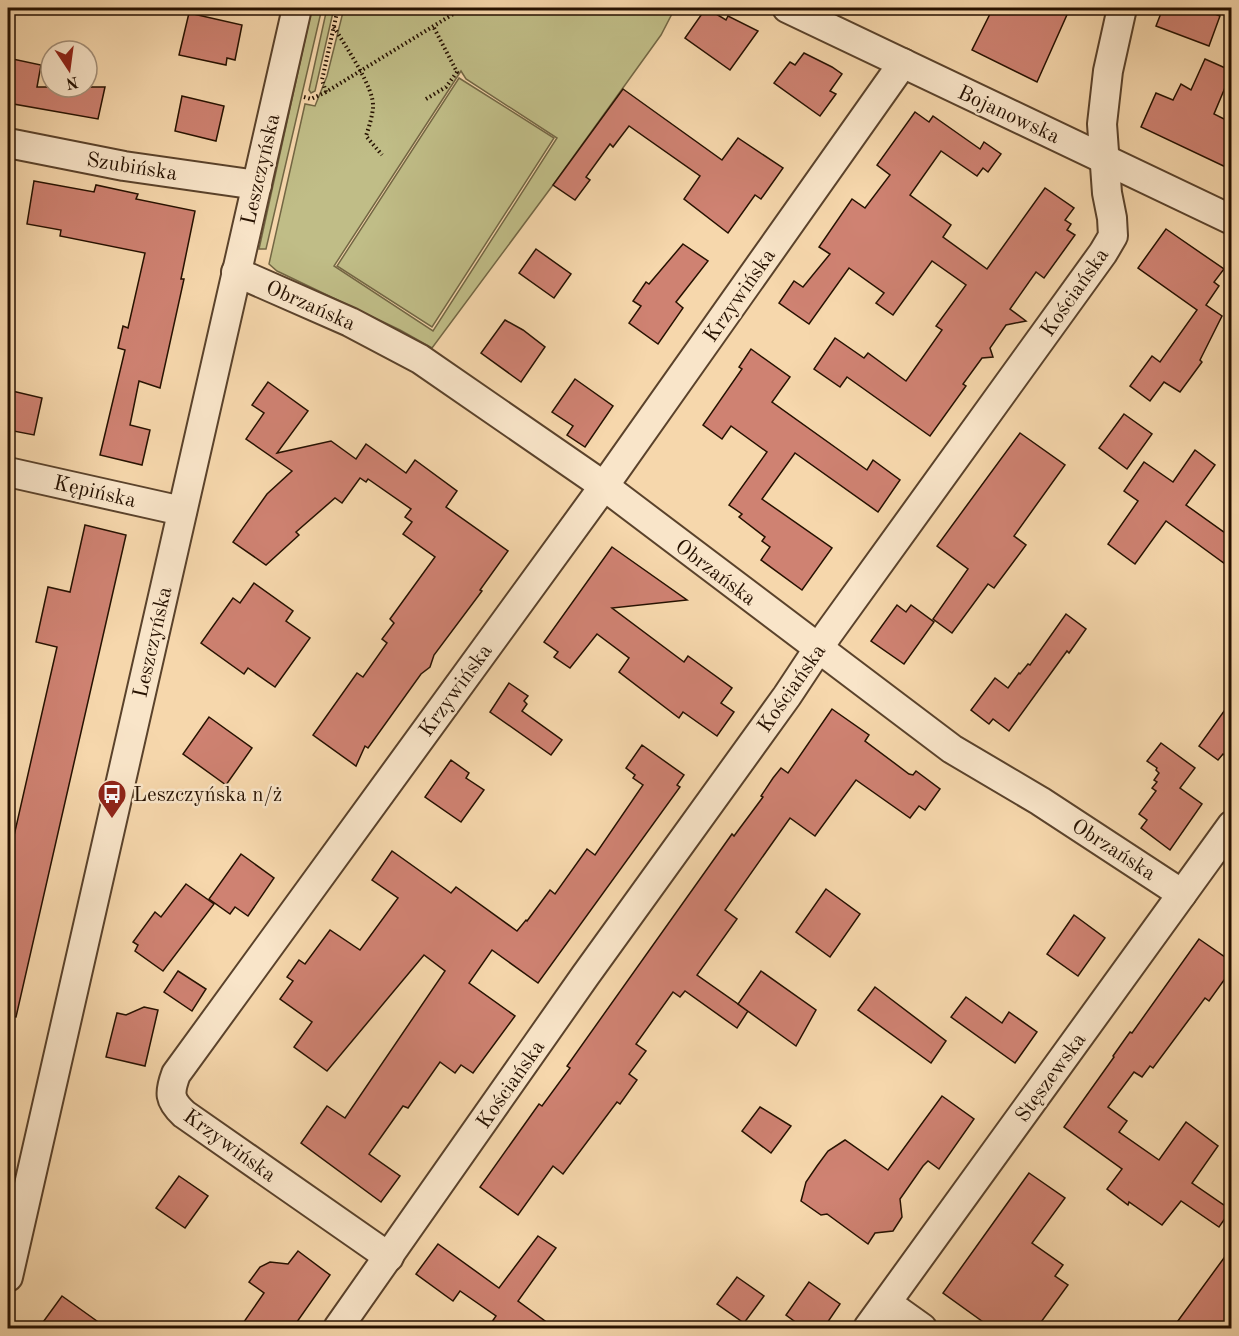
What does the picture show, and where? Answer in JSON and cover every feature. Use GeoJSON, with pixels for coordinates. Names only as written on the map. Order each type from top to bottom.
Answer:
{"type":"FeatureCollection","features":[{"type":"Feature","properties":{"kind":"street","name":"Leszczyńska"},"geometry":{"type":"LineString","coordinates":[[8,1277],[297,8]]}},
{"type":"Feature","properties":{"kind":"street","name":"Bojanowska"},"geometry":{"type":"LineString","coordinates":[[787,8],[1232,220]]}},
{"type":"Feature","properties":{"kind":"street","name":"Kościańska"},"geometry":{"type":"LineString","coordinates":[[338,1329],[585,976],[1103,253],[1113,236],[1102,124],[1108,71],[1122,8]]}},
{"type":"Feature","properties":{"kind":"street","name":"Krzywińska"},"geometry":{"type":"LineString","coordinates":[[389,1257],[184,1114],[172,1102],[171,1088],[176,1074],[603,486],[903,63]]}},
{"type":"Feature","properties":{"kind":"street","name":"Szubińska"},"geometry":{"type":"LineString","coordinates":[[8,143],[124,166],[257,185]]}},
{"type":"Feature","properties":{"kind":"street","name":"Obrzańska"},"geometry":{"type":"LineString","coordinates":[[236,272],[350,322],[420,359],[603,486],[952,749],[1040,801],[1182,894]]}},
{"type":"Feature","properties":{"kind":"street","name":"Kępińska"},"geometry":{"type":"LineString","coordinates":[[8,472],[182,510]]}},
{"type":"Feature","properties":{"kind":"street","name":"Stęszewska"},"geometry":{"type":"LineString","coordinates":[[868,1329],[1232,825]]}},
{"type":"Feature","properties":{"kind":"street"},"geometry":{"type":"LineString","coordinates":[[886,1303],[922,1329]]}},
{"type":"Feature","properties":{"kind":"path"},"geometry":{"type":"LineString","coordinates":[[326,92],[322,80],[338,8]]}},
{"type":"Feature","properties":{"kind":"path"},"geometry":{"type":"LineString","coordinates":[[446,8],[450,15]]}},
{"type":"Feature","properties":{"kind":"path"},"geometry":{"type":"LineString","coordinates":[[303,97],[311,99],[326,92],[463,8]]}},
{"type":"Feature","properties":{"kind":"path"},"geometry":{"type":"LineString","coordinates":[[426,99],[446,87],[457,72],[433,26]]}},
{"type":"Feature","properties":{"kind":"path"},"geometry":{"type":"LineString","coordinates":[[334,27],[359,71],[367,80],[374,106],[366,136],[382,155]]}},
{"type":"Feature","properties":{"kind":"shaded area"},"geometry":{"type":"Polygon","coordinates":[[[312,8],[322,8],[266,249],[259,249],[312,8]]]}},
{"type":"Feature","properties":{"kind":"shaded area"},"geometry":{"type":"Polygon","coordinates":[[[327,8],[334,8],[315,91],[311,93],[309,90],[327,8]]]}},
{"type":"Feature","properties":{"kind":"shaded area"},"geometry":{"type":"Polygon","coordinates":[[[344,8],[675,8],[661,35],[432,348],[400,330],[277,271],[269,264],[305,104],[315,106],[327,76],[344,8]],[[461,71],[334,266],[433,331],[557,138],[466,79],[461,71]]]}},
{"type":"Feature","properties":{"kind":"shaded area"},"geometry":{"type":"Polygon","coordinates":[[[459,78],[554,138],[432,327],[337,266],[459,78]]]}},
{"type":"Feature","properties":{"kind":"building"},"geometry":{"type":"Polygon","coordinates":[[[706,8],[726,20],[728,16],[758,31],[730,70],[685,38],[706,8]]]}},
{"type":"Feature","properties":{"kind":"building"},"geometry":{"type":"Polygon","coordinates":[[[993,8],[1070,8],[1037,82],[972,50],[993,8]]]}},
{"type":"Feature","properties":{"kind":"building"},"geometry":{"type":"Polygon","coordinates":[[[1163,8],[1217,8],[1215,14],[1220,16],[1209,46],[1156,26],[1163,8]]]}},
{"type":"Feature","properties":{"kind":"building"},"geometry":{"type":"Polygon","coordinates":[[[189,13],[242,25],[235,60],[227,58],[226,65],[179,55],[189,13]]]}},
{"type":"Feature","properties":{"kind":"building"},"geometry":{"type":"Polygon","coordinates":[[[804,53],[842,74],[830,91],[836,94],[820,116],[774,83],[790,62],[795,65],[804,53]]]}},
{"type":"Feature","properties":{"kind":"building"},"geometry":{"type":"Polygon","coordinates":[[[8,58],[39,65],[37,87],[39,87],[39,99],[99,99],[99,87],[105,87],[98,119],[8,103],[8,58]]]}},
{"type":"Feature","properties":{"kind":"building"},"geometry":{"type":"Polygon","coordinates":[[[1205,59],[1232,71],[1214,114],[1232,123],[1232,170],[1141,127],[1156,93],[1173,100],[1181,84],[1191,90],[1205,59]]]}},
{"type":"Feature","properties":{"kind":"building"},"geometry":{"type":"Polygon","coordinates":[[[623,89],[722,160],[738,138],[783,168],[761,199],[755,195],[728,233],[684,199],[700,176],[629,126],[613,147],[610,144],[586,177],[590,180],[575,200],[553,185],[623,89]]]}},
{"type":"Feature","properties":{"kind":"building"},"geometry":{"type":"Polygon","coordinates":[[[182,96],[224,106],[216,141],[175,131],[182,96]]]}},
{"type":"Feature","properties":{"kind":"building"},"geometry":{"type":"Polygon","coordinates":[[[915,112],[929,122],[933,116],[980,149],[984,142],[1001,154],[988,172],[983,168],[977,176],[941,151],[910,195],[951,225],[943,237],[987,269],[1045,188],[1074,208],[1065,220],[1071,224],[1067,230],[1075,235],[1044,278],[1036,272],[1010,309],[1026,321],[1006,325],[990,348],[993,357],[982,358],[963,384],[966,386],[930,436],[847,377],[840,387],[814,369],[835,338],[864,358],[868,353],[906,381],[942,330],[936,326],[966,285],[932,261],[893,315],[876,303],[884,293],[849,268],[809,324],[779,303],[794,281],[803,287],[830,254],[819,247],[852,199],[865,208],[890,175],[877,165],[915,112]]]}},
{"type":"Feature","properties":{"kind":"building"},"geometry":{"type":"Polygon","coordinates":[[[34,181],[94,192],[96,185],[138,194],[136,199],[195,211],[181,279],[184,279],[160,388],[139,381],[130,425],[150,430],[142,465],[100,455],[125,350],[118,348],[123,326],[128,328],[145,253],[60,236],[61,230],[27,224],[34,181]]]}},
{"type":"Feature","properties":{"kind":"building"},"geometry":{"type":"Polygon","coordinates":[[[1166,229],[1224,269],[1214,282],[1219,286],[1206,305],[1222,316],[1200,360],[1202,362],[1180,392],[1164,382],[1150,401],[1130,386],[1152,356],[1160,362],[1197,310],[1138,268],[1166,229]]]}},
{"type":"Feature","properties":{"kind":"building"},"geometry":{"type":"Polygon","coordinates":[[[683,244],[708,261],[676,302],[683,308],[658,344],[629,323],[641,306],[633,301],[646,282],[649,284],[683,244]]]}},
{"type":"Feature","properties":{"kind":"building"},"geometry":{"type":"Polygon","coordinates":[[[536,249],[571,274],[554,298],[519,273],[536,249]]]}},
{"type":"Feature","properties":{"kind":"building"},"geometry":{"type":"Polygon","coordinates":[[[505,320],[545,347],[521,382],[481,353],[505,320]]]}},
{"type":"Feature","properties":{"kind":"building"},"geometry":{"type":"Polygon","coordinates":[[[751,349],[790,377],[772,402],[867,470],[873,460],[900,480],[878,512],[795,453],[762,499],[832,548],[802,590],[761,560],[770,547],[762,541],[765,537],[739,517],[742,514],[729,505],[767,452],[731,426],[722,439],[703,425],[742,369],[739,367],[751,349]]]}},
{"type":"Feature","properties":{"kind":"building"},"geometry":{"type":"Polygon","coordinates":[[[575,379],[613,406],[585,447],[567,435],[573,426],[552,412],[575,379]]]}},
{"type":"Feature","properties":{"kind":"building"},"geometry":{"type":"Polygon","coordinates":[[[268,382],[308,411],[277,453],[331,441],[356,459],[366,444],[406,473],[415,460],[457,491],[446,507],[508,551],[480,590],[482,591],[434,655],[430,667],[421,674],[368,748],[365,746],[356,766],[313,735],[357,673],[363,677],[387,643],[382,639],[394,623],[390,619],[435,557],[403,534],[412,522],[405,517],[411,509],[368,479],[366,482],[360,478],[342,503],[335,498],[296,532],[299,535],[266,565],[233,542],[267,494],[292,471],[246,439],[264,413],[252,405],[268,382]]]}},
{"type":"Feature","properties":{"kind":"building"},"geometry":{"type":"Polygon","coordinates":[[[8,390],[42,398],[34,435],[8,430],[8,390]]]}},
{"type":"Feature","properties":{"kind":"building"},"geometry":{"type":"Polygon","coordinates":[[[1124,414],[1152,434],[1127,469],[1099,448],[1124,414]]]}},
{"type":"Feature","properties":{"kind":"building"},"geometry":{"type":"Polygon","coordinates":[[[1020,433],[1065,465],[1014,536],[1026,545],[994,588],[988,584],[952,633],[933,619],[968,569],[937,546],[1020,433]]]}},
{"type":"Feature","properties":{"kind":"building"},"geometry":{"type":"Polygon","coordinates":[[[1195,450],[1215,465],[1186,505],[1232,538],[1232,569],[1166,521],[1135,564],[1108,544],[1138,501],[1124,491],[1144,462],[1173,482],[1195,450]]]}},
{"type":"Feature","properties":{"kind":"building"},"geometry":{"type":"Polygon","coordinates":[[[85,525],[126,535],[16,1017],[8,1016],[8,862],[57,647],[36,642],[48,587],[70,592],[85,525]]]}},
{"type":"Feature","properties":{"kind":"building"},"geometry":{"type":"Polygon","coordinates":[[[612,547],[687,600],[612,608],[684,662],[688,656],[732,688],[721,703],[734,712],[717,736],[683,712],[679,718],[619,672],[629,658],[597,634],[570,668],[554,657],[558,652],[544,642],[612,547]]]}},
{"type":"Feature","properties":{"kind":"building"},"geometry":{"type":"Polygon","coordinates":[[[254,583],[293,611],[286,621],[310,638],[275,687],[248,668],[244,674],[201,643],[233,598],[240,603],[254,583]]]}},
{"type":"Feature","properties":{"kind":"building"},"geometry":{"type":"Polygon","coordinates":[[[897,605],[906,612],[911,605],[934,622],[904,664],[871,641],[897,605]]]}},
{"type":"Feature","properties":{"kind":"building"},"geometry":{"type":"Polygon","coordinates":[[[1066,614],[1086,629],[1069,653],[1067,651],[1009,731],[993,719],[989,724],[971,710],[995,678],[1008,688],[1019,673],[1028,664],[1030,665],[1066,614]]]}},
{"type":"Feature","properties":{"kind":"building"},"geometry":{"type":"Polygon","coordinates":[[[509,683],[528,696],[524,701],[527,704],[522,711],[562,740],[551,755],[490,712],[509,683]]]}},
{"type":"Feature","properties":{"kind":"building"},"geometry":{"type":"Polygon","coordinates":[[[1232,700],[1232,761],[1223,754],[1218,760],[1199,746],[1232,700]]]}},
{"type":"Feature","properties":{"kind":"building"},"geometry":{"type":"Polygon","coordinates":[[[832,709],[869,735],[865,741],[909,774],[913,775],[916,771],[940,789],[925,810],[919,806],[910,818],[856,780],[815,836],[790,818],[725,910],[737,919],[697,975],[748,1011],[737,1028],[685,991],[680,997],[673,992],[636,1044],[646,1051],[629,1074],[637,1080],[620,1104],[617,1102],[563,1174],[553,1166],[518,1215],[480,1187],[539,1104],[542,1106],[570,1068],[567,1066],[732,834],[734,836],[763,797],[761,796],[773,778],[781,768],[788,773],[832,709]]]}},
{"type":"Feature","properties":{"kind":"building"},"geometry":{"type":"Polygon","coordinates":[[[209,717],[252,748],[226,785],[183,754],[209,717]]]}},
{"type":"Feature","properties":{"kind":"building"},"geometry":{"type":"Polygon","coordinates":[[[1161,743],[1195,768],[1180,788],[1202,804],[1170,850],[1141,828],[1147,820],[1139,814],[1156,791],[1152,788],[1157,782],[1154,780],[1159,773],[1157,768],[1147,761],[1161,743]]]}},
{"type":"Feature","properties":{"kind":"building"},"geometry":{"type":"Polygon","coordinates":[[[642,745],[684,775],[677,785],[680,787],[538,983],[492,950],[469,983],[515,1016],[473,1073],[461,1065],[455,1073],[440,1062],[408,1108],[403,1106],[369,1154],[400,1176],[381,1202],[301,1143],[327,1106],[345,1118],[445,971],[424,955],[327,1071],[294,1047],[312,1022],[280,999],[293,981],[287,977],[299,960],[305,964],[330,930],[360,950],[398,898],[372,880],[392,851],[451,893],[456,887],[517,931],[550,890],[555,894],[587,849],[595,855],[643,785],[633,778],[635,775],[626,768],[642,745]]]}},
{"type":"Feature","properties":{"kind":"building"},"geometry":{"type":"Polygon","coordinates":[[[451,760],[469,773],[466,778],[484,790],[461,822],[425,797],[451,760]]]}},
{"type":"Feature","properties":{"kind":"building"},"geometry":{"type":"Polygon","coordinates":[[[241,854],[274,878],[248,916],[235,907],[230,914],[209,899],[241,854]]]}},
{"type":"Feature","properties":{"kind":"building"},"geometry":{"type":"Polygon","coordinates":[[[186,884],[214,904],[163,971],[135,951],[138,945],[133,942],[155,912],[161,917],[186,884]]]}},
{"type":"Feature","properties":{"kind":"building"},"geometry":{"type":"Polygon","coordinates":[[[826,889],[860,914],[830,957],[796,932],[826,889]]]}},
{"type":"Feature","properties":{"kind":"building"},"geometry":{"type":"Polygon","coordinates":[[[1074,915],[1105,938],[1078,976],[1047,954],[1074,915]]]}},
{"type":"Feature","properties":{"kind":"building"},"geometry":{"type":"Polygon","coordinates":[[[1199,939],[1232,962],[1232,969],[1209,1001],[1205,998],[1153,1068],[1150,1066],[1142,1077],[1134,1072],[1108,1107],[1127,1121],[1119,1132],[1159,1160],[1186,1122],[1218,1146],[1192,1183],[1231,1210],[1219,1227],[1181,1201],[1162,1225],[1129,1202],[1128,1205],[1107,1189],[1122,1169],[1064,1127],[1130,1032],[1132,1033],[1199,939]]]}},
{"type":"Feature","properties":{"kind":"building"},"geometry":{"type":"Polygon","coordinates":[[[178,971],[206,989],[192,1011],[164,992],[178,971]]]}},
{"type":"Feature","properties":{"kind":"building"},"geometry":{"type":"Polygon","coordinates":[[[761,971],[816,1010],[796,1046],[738,1004],[761,971]]]}},
{"type":"Feature","properties":{"kind":"building"},"geometry":{"type":"Polygon","coordinates":[[[875,987],[946,1041],[931,1063],[858,1010],[875,987]]]}},
{"type":"Feature","properties":{"kind":"building"},"geometry":{"type":"Polygon","coordinates":[[[966,997],[1002,1023],[1009,1012],[1037,1032],[1015,1063],[951,1017],[966,997]]]}},
{"type":"Feature","properties":{"kind":"building"},"geometry":{"type":"Polygon","coordinates":[[[144,1007],[158,1010],[145,1066],[106,1057],[117,1013],[126,1015],[144,1007]]]}},
{"type":"Feature","properties":{"kind":"building"},"geometry":{"type":"Polygon","coordinates":[[[942,1096],[974,1119],[939,1169],[928,1161],[923,1166],[900,1199],[902,1217],[893,1231],[875,1233],[868,1244],[827,1214],[821,1215],[801,1201],[806,1182],[817,1166],[828,1151],[845,1140],[888,1170],[942,1096]]]}},
{"type":"Feature","properties":{"kind":"building"},"geometry":{"type":"Polygon","coordinates":[[[760,1107],[791,1126],[771,1153],[742,1131],[760,1107]]]}},
{"type":"Feature","properties":{"kind":"building"},"geometry":{"type":"Polygon","coordinates":[[[1029,1173],[1065,1198],[1032,1243],[1063,1265],[1055,1276],[1068,1285],[1036,1329],[993,1329],[943,1293],[1029,1173]]]}},
{"type":"Feature","properties":{"kind":"building"},"geometry":{"type":"Polygon","coordinates":[[[179,1176],[208,1196],[185,1228],[156,1208],[179,1176]]]}},
{"type":"Feature","properties":{"kind":"building"},"geometry":{"type":"Polygon","coordinates":[[[538,1236],[556,1248],[518,1301],[556,1329],[487,1329],[496,1316],[460,1291],[453,1301],[416,1274],[438,1244],[499,1288],[538,1236]]]}},
{"type":"Feature","properties":{"kind":"building"},"geometry":{"type":"Polygon","coordinates":[[[1232,1247],[1232,1329],[1172,1329],[1232,1247]]]}},
{"type":"Feature","properties":{"kind":"building"},"geometry":{"type":"Polygon","coordinates":[[[298,1251],[330,1275],[292,1329],[239,1329],[264,1293],[249,1282],[260,1267],[270,1262],[288,1264],[298,1251]]]}},
{"type":"Feature","properties":{"kind":"building"},"geometry":{"type":"Polygon","coordinates":[[[737,1277],[764,1296],[744,1323],[717,1304],[737,1277]]]}},
{"type":"Feature","properties":{"kind":"building"},"geometry":{"type":"Polygon","coordinates":[[[809,1282],[840,1304],[823,1329],[805,1329],[786,1315],[809,1282]]]}},
{"type":"Feature","properties":{"kind":"building"},"geometry":{"type":"Polygon","coordinates":[[[62,1296],[108,1329],[38,1329],[62,1296]]]}},
{"type":"Feature","properties":{"kind":"place","name":"Leszczyńska n/ż"},"geometry":{"type":"Point","coordinates":[112,820]}}]}
